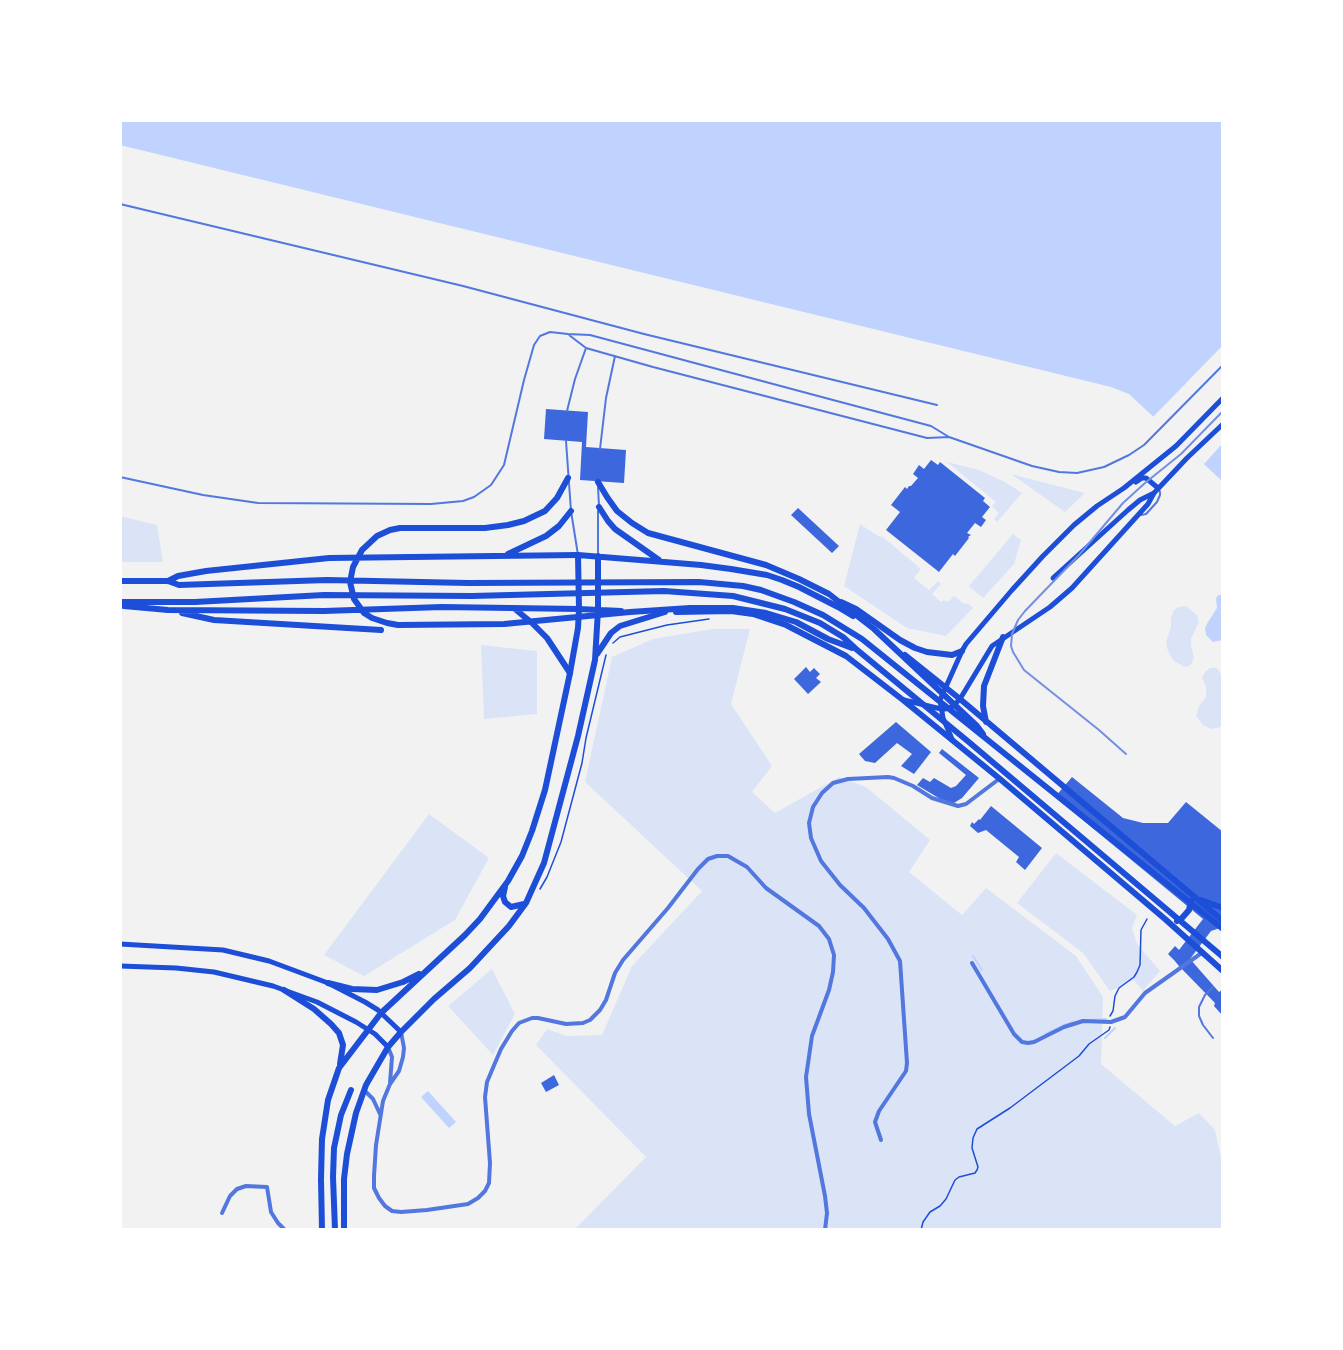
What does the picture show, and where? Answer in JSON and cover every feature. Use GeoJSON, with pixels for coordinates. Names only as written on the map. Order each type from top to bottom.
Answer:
{"type":"FeatureCollection","features":[{"type":"Feature","properties":{"kind":"main road"},"geometry":{"type":"LineString","coordinates":[[1124,488],[1176,446],[1223,398]]}},
{"type":"Feature","properties":{"kind":"main road"},"geometry":{"type":"LineString","coordinates":[[903,700],[941,709],[952,707],[960,699],[992,646],[1050,607],[1072,588],[1138,516],[1156,490],[1223,424]]}},
{"type":"Feature","properties":{"kind":"main road"},"geometry":{"type":"LineString","coordinates":[[568,478],[557,498],[545,512],[524,521],[498,527],[400,528],[384,533],[368,543],[356,558],[350,582],[354,599],[364,613],[372,618],[398,625],[504,624],[630,612],[734,608],[766,613],[796,622],[828,639],[856,649]]}},
{"type":"Feature","properties":{"kind":"main road"},"geometry":{"type":"LineString","coordinates":[[953,741],[947,729],[940,700],[962,651],[1012,590],[1074,525],[1097,506],[1142,478],[1146,478],[1156,490]]}},
{"type":"Feature","properties":{"kind":"main road"},"geometry":{"type":"LineString","coordinates":[[598,482],[617,511],[648,533],[766,565],[829,594],[874,629],[977,726],[988,741]]}},
{"type":"Feature","properties":{"kind":"main road"},"geometry":{"type":"LineString","coordinates":[[1053,578],[1134,505],[1156,490]]}},
{"type":"Feature","properties":{"kind":"main road"},"geometry":{"type":"LineString","coordinates":[[598,507],[615,529],[663,562]]}},
{"type":"Feature","properties":{"kind":"main road"},"geometry":{"type":"LineString","coordinates":[[506,556],[552,532],[571,511]]}},
{"type":"Feature","properties":{"kind":"main road"},"geometry":{"type":"LineString","coordinates":[[339,1068],[381,1013],[480,919],[505,886],[522,856],[544,790],[570,673],[578,628],[578,555]]}},
{"type":"Feature","properties":{"kind":"main road"},"geometry":{"type":"LineString","coordinates":[[168,581],[178,576],[221,569],[329,558],[578,555],[731,569],[767,575],[791,583],[856,618],[946,687],[1223,921]]}},
{"type":"Feature","properties":{"kind":"main road"},"geometry":{"type":"LineString","coordinates":[[344,1230],[344,1179],[347,1154],[356,1113],[364,1090],[388,1047],[401,1032],[498,939],[526,903],[544,864],[578,736],[595,660],[598,556]]}},
{"type":"Feature","properties":{"kind":"main road"},"geometry":{"type":"LineString","coordinates":[[120,581],[168,581],[179,585],[327,580],[468,583],[699,582],[761,590],[823,615],[862,639],[1223,928]]}},
{"type":"Feature","properties":{"kind":"main road"},"geometry":{"type":"LineString","coordinates":[[120,604],[354,594],[472,596],[664,591],[733,596],[769,604],[799,614],[843,637],[1223,957]]}},
{"type":"Feature","properties":{"kind":"main road"},"geometry":{"type":"LineString","coordinates":[[825,600],[836,600],[846,604],[915,648],[952,655],[962,651]]}},
{"type":"Feature","properties":{"kind":"main road"},"geometry":{"type":"LineString","coordinates":[[120,604],[168,610],[214,620],[381,630]]}},
{"type":"Feature","properties":{"kind":"main road"},"geometry":{"type":"LineString","coordinates":[[168,610],[442,607],[579,609],[731,612],[753,614],[778,622],[846,656],[903,700],[1000,779],[1222,969]]}},
{"type":"Feature","properties":{"kind":"main road"},"geometry":{"type":"LineString","coordinates":[[515,609],[543,633],[556,649],[570,673]]}},
{"type":"Feature","properties":{"kind":"main road"},"geometry":{"type":"LineString","coordinates":[[595,660],[605,641],[620,626],[665,612]]}},
{"type":"Feature","properties":{"kind":"main road"},"geometry":{"type":"LineString","coordinates":[[986,722],[983,706],[984,686],[1003,637]]}},
{"type":"Feature","properties":{"kind":"main road"},"geometry":{"type":"LineString","coordinates":[[505,886],[503,896],[505,902],[512,908],[526,903]]}},
{"type":"Feature","properties":{"kind":"main road"},"geometry":{"type":"LineString","coordinates":[[1165,919],[1176,921],[1185,914],[1191,905],[1189,892]]}},
{"type":"Feature","properties":{"kind":"main road"},"geometry":{"type":"LineString","coordinates":[[1198,899],[1223,908]]}},
{"type":"Feature","properties":{"kind":"main road"},"geometry":{"type":"LineString","coordinates":[[120,944],[224,950],[352,989],[377,990],[403,982],[426,971]]}},
{"type":"Feature","properties":{"kind":"main road"},"geometry":{"type":"LineString","coordinates":[[120,966],[214,972],[284,990],[340,1013],[368,1029],[388,1047]]}},
{"type":"Feature","properties":{"kind":"main road"},"geometry":{"type":"LineString","coordinates":[[328,983],[365,1002],[401,1032]]}},
{"type":"Feature","properties":{"kind":"main road"},"geometry":{"type":"LineString","coordinates":[[284,990],[318,1013],[339,1033],[343,1045],[339,1068],[328,1100],[322,1139],[322,1230]]}},
{"type":"Feature","properties":{"kind":"main road"},"geometry":{"type":"LineString","coordinates":[[335,1230],[334,1148],[341,1115],[351,1090]]}},
{"type":"Feature","properties":{"kind":"street"},"geometry":{"type":"LineString","coordinates":[[881,1140],[875,1122],[879,1111],[906,1071],[907,1063],[900,961],[888,939],[864,908],[840,885],[820,861],[811,838],[809,823],[813,807],[822,793],[833,783],[848,779],[894,778],[932,798],[958,806],[966,804],[1000,779]]}},
{"type":"Feature","properties":{"kind":"street"},"geometry":{"type":"LineString","coordinates":[[401,1032],[403,1057],[399,1071],[390,1084],[383,1101],[380,1114],[374,1188],[385,1206],[392,1211],[427,1210],[468,1204],[485,1191],[489,1183],[490,1163],[484,1097],[487,1082],[506,1039],[519,1023],[526,1019],[538,1018],[566,1024],[590,1020],[606,1000],[615,973],[623,960],[708,858],[728,856],[738,860],[766,888],[819,926],[829,939],[834,956],[829,990],[812,1036],[806,1077],[809,1114],[825,1196],[827,1213],[825,1230]]}},
{"type":"Feature","properties":{"kind":"street"},"geometry":{"type":"LineString","coordinates":[[972,963],[1014,1034],[1022,1042],[1028,1043],[1035,1042],[1064,1027],[1083,1022],[1111,1022],[1125,1017],[1145,993],[1203,952]]}},
{"type":"Feature","properties":{"kind":"street"},"geometry":{"type":"LineString","coordinates":[[388,1047],[392,1057],[390,1084]]}},
{"type":"Feature","properties":{"kind":"street"},"geometry":{"type":"LineString","coordinates":[[364,1090],[373,1099],[380,1114]]}},
{"type":"Feature","properties":{"kind":"street"},"geometry":{"type":"LineString","coordinates":[[222,1213],[230,1196],[237,1189],[246,1186],[267,1187],[271,1212],[278,1224],[285,1230]]}},
{"type":"Feature","properties":{"kind":"lane"},"geometry":{"type":"LineString","coordinates":[[120,204],[463,286],[644,334],[937,405]]}},
{"type":"Feature","properties":{"kind":"lane"},"geometry":{"type":"LineString","coordinates":[[120,477],[253,503],[431,504],[462,501],[474,497],[491,485],[504,465],[535,343],[546,332],[590,334],[931,426],[949,437],[1032,466],[1077,473],[1104,467],[1144,445],[1223,365]]}},
{"type":"Feature","properties":{"kind":"lane"},"geometry":{"type":"LineString","coordinates":[[568,334],[586,348],[653,367],[927,438],[949,437]]}},
{"type":"Feature","properties":{"kind":"lane"},"geometry":{"type":"LineString","coordinates":[[567,411],[586,348]]}},
{"type":"Feature","properties":{"kind":"lane"},"geometry":{"type":"LineString","coordinates":[[600,448],[606,398],[615,356]]}},
{"type":"Feature","properties":{"kind":"lane"},"geometry":{"type":"LineString","coordinates":[[566,441],[571,511],[578,555]]}},
{"type":"Feature","properties":{"kind":"lane"},"geometry":{"type":"LineString","coordinates":[[598,482],[598,556]]}},
{"type":"Feature","properties":{"kind":"lane"},"geometry":{"type":"LineString","coordinates":[[1213,987],[1205,995],[1199,1007],[1199,1016],[1203,1025],[1213,1038]]}},
{"type":"Feature","properties":{"kind":"path"},"geometry":{"type":"LineString","coordinates":[[537,894],[548,877],[561,842],[608,649],[620,638],[667,625],[713,618]]}},
{"type":"Feature","properties":{"kind":"path"},"geometry":{"type":"LineString","coordinates":[[921,1230],[930,1212],[946,1199],[956,1180],[976,1172],[978,1167],[972,1148],[977,1129],[1010,1108],[1109,1030],[1115,996],[1119,988],[1134,977],[1140,965],[1141,930],[1147,919]]}},
{"type":"Feature","properties":{"kind":"path"},"geometry":{"type":"LineString","coordinates":[[855,1230],[860,1230]]}},
{"type":"Feature","properties":{"kind":"shaded area"},"geometry":{"type":"Polygon","coordinates":[[[947,462],[979,470],[1022,493],[997,522],[994,519],[999,513],[992,506],[996,502],[947,462]]]}},
{"type":"Feature","properties":{"kind":"shaded area"},"geometry":{"type":"Polygon","coordinates":[[[1011,474],[1085,493],[1065,512],[1011,474]]]}},
{"type":"Feature","properties":{"kind":"shaded area"},"geometry":{"type":"Polygon","coordinates":[[[120,516],[157,525],[163,562],[120,562],[120,516]]]}},
{"type":"Feature","properties":{"kind":"shaded area"},"geometry":{"type":"Polygon","coordinates":[[[860,524],[883,537],[921,569],[914,578],[929,590],[938,581],[941,584],[932,594],[941,602],[944,600],[948,602],[954,596],[973,608],[946,636],[907,628],[844,586],[860,524]]]}},
{"type":"Feature","properties":{"kind":"shaded area"},"geometry":{"type":"Polygon","coordinates":[[[1013,534],[1021,540],[1014,564],[983,598],[969,586],[1013,534]]]}},
{"type":"Feature","properties":{"kind":"shaded area"},"geometry":{"type":"Polygon","coordinates":[[[1186,606],[1197,615],[1199,622],[1191,639],[1194,658],[1189,666],[1184,667],[1174,661],[1166,642],[1174,610],[1186,606]]]}},
{"type":"Feature","properties":{"kind":"shaded area"},"geometry":{"type":"Polygon","coordinates":[[[712,629],[750,629],[731,704],[772,766],[752,792],[775,813],[839,777],[866,787],[930,840],[909,872],[962,915],[986,888],[1076,956],[1103,997],[1101,1064],[1175,1126],[1199,1113],[1215,1130],[1223,1167],[1223,1230],[574,1230],[646,1157],[536,1045],[547,1029],[567,1036],[602,1035],[632,966],[702,891],[585,782],[612,657],[653,639],[712,629]]]}},
{"type":"Feature","properties":{"kind":"shaded area"},"geometry":{"type":"Polygon","coordinates":[[[481,645],[537,651],[537,714],[484,719],[481,645]]]}},
{"type":"Feature","properties":{"kind":"shaded area"},"geometry":{"type":"Polygon","coordinates":[[[1210,668],[1217,668],[1223,677],[1223,722],[1220,727],[1211,729],[1203,725],[1196,716],[1199,706],[1206,697],[1206,687],[1202,678],[1210,668]]]}},
{"type":"Feature","properties":{"kind":"shaded area"},"geometry":{"type":"Polygon","coordinates":[[[429,814],[489,858],[455,920],[364,976],[324,955],[429,814]]]}},
{"type":"Feature","properties":{"kind":"shaded area"},"geometry":{"type":"Polygon","coordinates":[[[1056,853],[1137,915],[1132,928],[1137,944],[1160,971],[1143,991],[1134,980],[1110,991],[1083,953],[1017,903],[1056,853]]]}},
{"type":"Feature","properties":{"kind":"shaded area"},"geometry":{"type":"Polygon","coordinates":[[[492,969],[515,1014],[493,1055],[448,1006],[492,969]]]}},
{"type":"Feature","properties":{"kind":"water"},"geometry":{"type":"Polygon","coordinates":[[[120,120],[1223,120],[1223,482],[1129,394],[1111,387],[120,145],[120,120]]]}},
{"type":"Feature","properties":{"kind":"water"},"geometry":{"type":"Polygon","coordinates":[[[1223,594],[1222,640],[1213,642],[1206,635],[1205,628],[1217,608],[1217,596],[1223,594]]]}},
{"type":"Feature","properties":{"kind":"water"},"geometry":{"type":"Polygon","coordinates":[[[428,1091],[456,1122],[449,1128],[421,1097],[428,1091]]]}},
{"type":"Feature","properties":{"kind":"pier"},"geometry":{"type":"Polygon","coordinates":[[[1223,345],[1223,443],[1204,464],[1153,417],[1223,345]]]}},
{"type":"Feature","properties":{"kind":"building"},"geometry":{"type":"Polygon","coordinates":[[[546,409],[588,412],[586,447],[626,450],[624,483],[580,480],[582,442],[544,439],[546,409]]]}},
{"type":"Feature","properties":{"kind":"building"},"geometry":{"type":"Polygon","coordinates":[[[931,460],[938,465],[940,462],[985,498],[983,501],[990,507],[982,517],[986,520],[981,527],[975,523],[967,533],[971,535],[969,538],[939,572],[886,530],[900,512],[891,505],[905,487],[907,489],[918,478],[913,474],[919,465],[924,469],[931,460]]]}},
{"type":"Feature","properties":{"kind":"building"},"geometry":{"type":"Polygon","coordinates":[[[798,508],[839,546],[832,553],[791,515],[798,508]]]}},
{"type":"Feature","properties":{"kind":"building"},"geometry":{"type":"Polygon","coordinates":[[[806,667],[810,672],[814,668],[820,674],[816,678],[821,682],[808,694],[794,679],[806,667]]]}},
{"type":"Feature","properties":{"kind":"building"},"geometry":{"type":"Polygon","coordinates":[[[896,722],[931,752],[914,774],[901,766],[912,754],[897,743],[875,763],[865,761],[859,754],[896,722]]]}},
{"type":"Feature","properties":{"kind":"building"},"geometry":{"type":"Polygon","coordinates":[[[942,749],[979,778],[962,798],[954,803],[942,800],[917,785],[923,778],[930,782],[934,778],[951,788],[966,775],[939,753],[942,749]]]}},
{"type":"Feature","properties":{"kind":"building"},"geometry":{"type":"Polygon","coordinates":[[[1072,777],[1123,818],[1143,823],[1168,823],[1186,802],[1223,832],[1223,927],[1211,931],[1190,959],[1219,992],[1223,991],[1223,1016],[1214,1006],[1215,1003],[1168,954],[1175,946],[1179,950],[1203,919],[1055,797],[1072,777]]]}},
{"type":"Feature","properties":{"kind":"building"},"geometry":{"type":"Polygon","coordinates":[[[991,806],[1042,848],[1025,870],[1016,862],[1019,857],[986,830],[978,833],[970,826],[972,822],[974,824],[980,820],[991,806]]]}},
{"type":"Feature","properties":{"kind":"building"},"geometry":{"type":"Polygon","coordinates":[[[554,1075],[559,1085],[546,1092],[541,1083],[554,1075]]]}},
{"type":"Feature","properties":{"kind":"waterway"},"geometry":{"type":"LineString","coordinates":[[973,956],[982,970]]}},
{"type":"Feature","properties":{"kind":"waterway"},"geometry":{"type":"LineString","coordinates":[[1090,1020],[1106,1019]]}},
{"type":"Feature","properties":{"kind":"waterway"},"geometry":{"type":"LineString","coordinates":[[1045,1034],[1073,1022]]}},
{"type":"Feature","properties":{"kind":"waterway"},"geometry":{"type":"LineString","coordinates":[[1105,1038],[1115,1028]]}},
{"type":"Feature","properties":{"kind":"railway"},"geometry":{"type":"LineString","coordinates":[[1126,754],[1024,670],[1013,652],[1012,634],[1025,611],[1079,555],[1123,503],[1181,454],[1223,411]]}}]}
